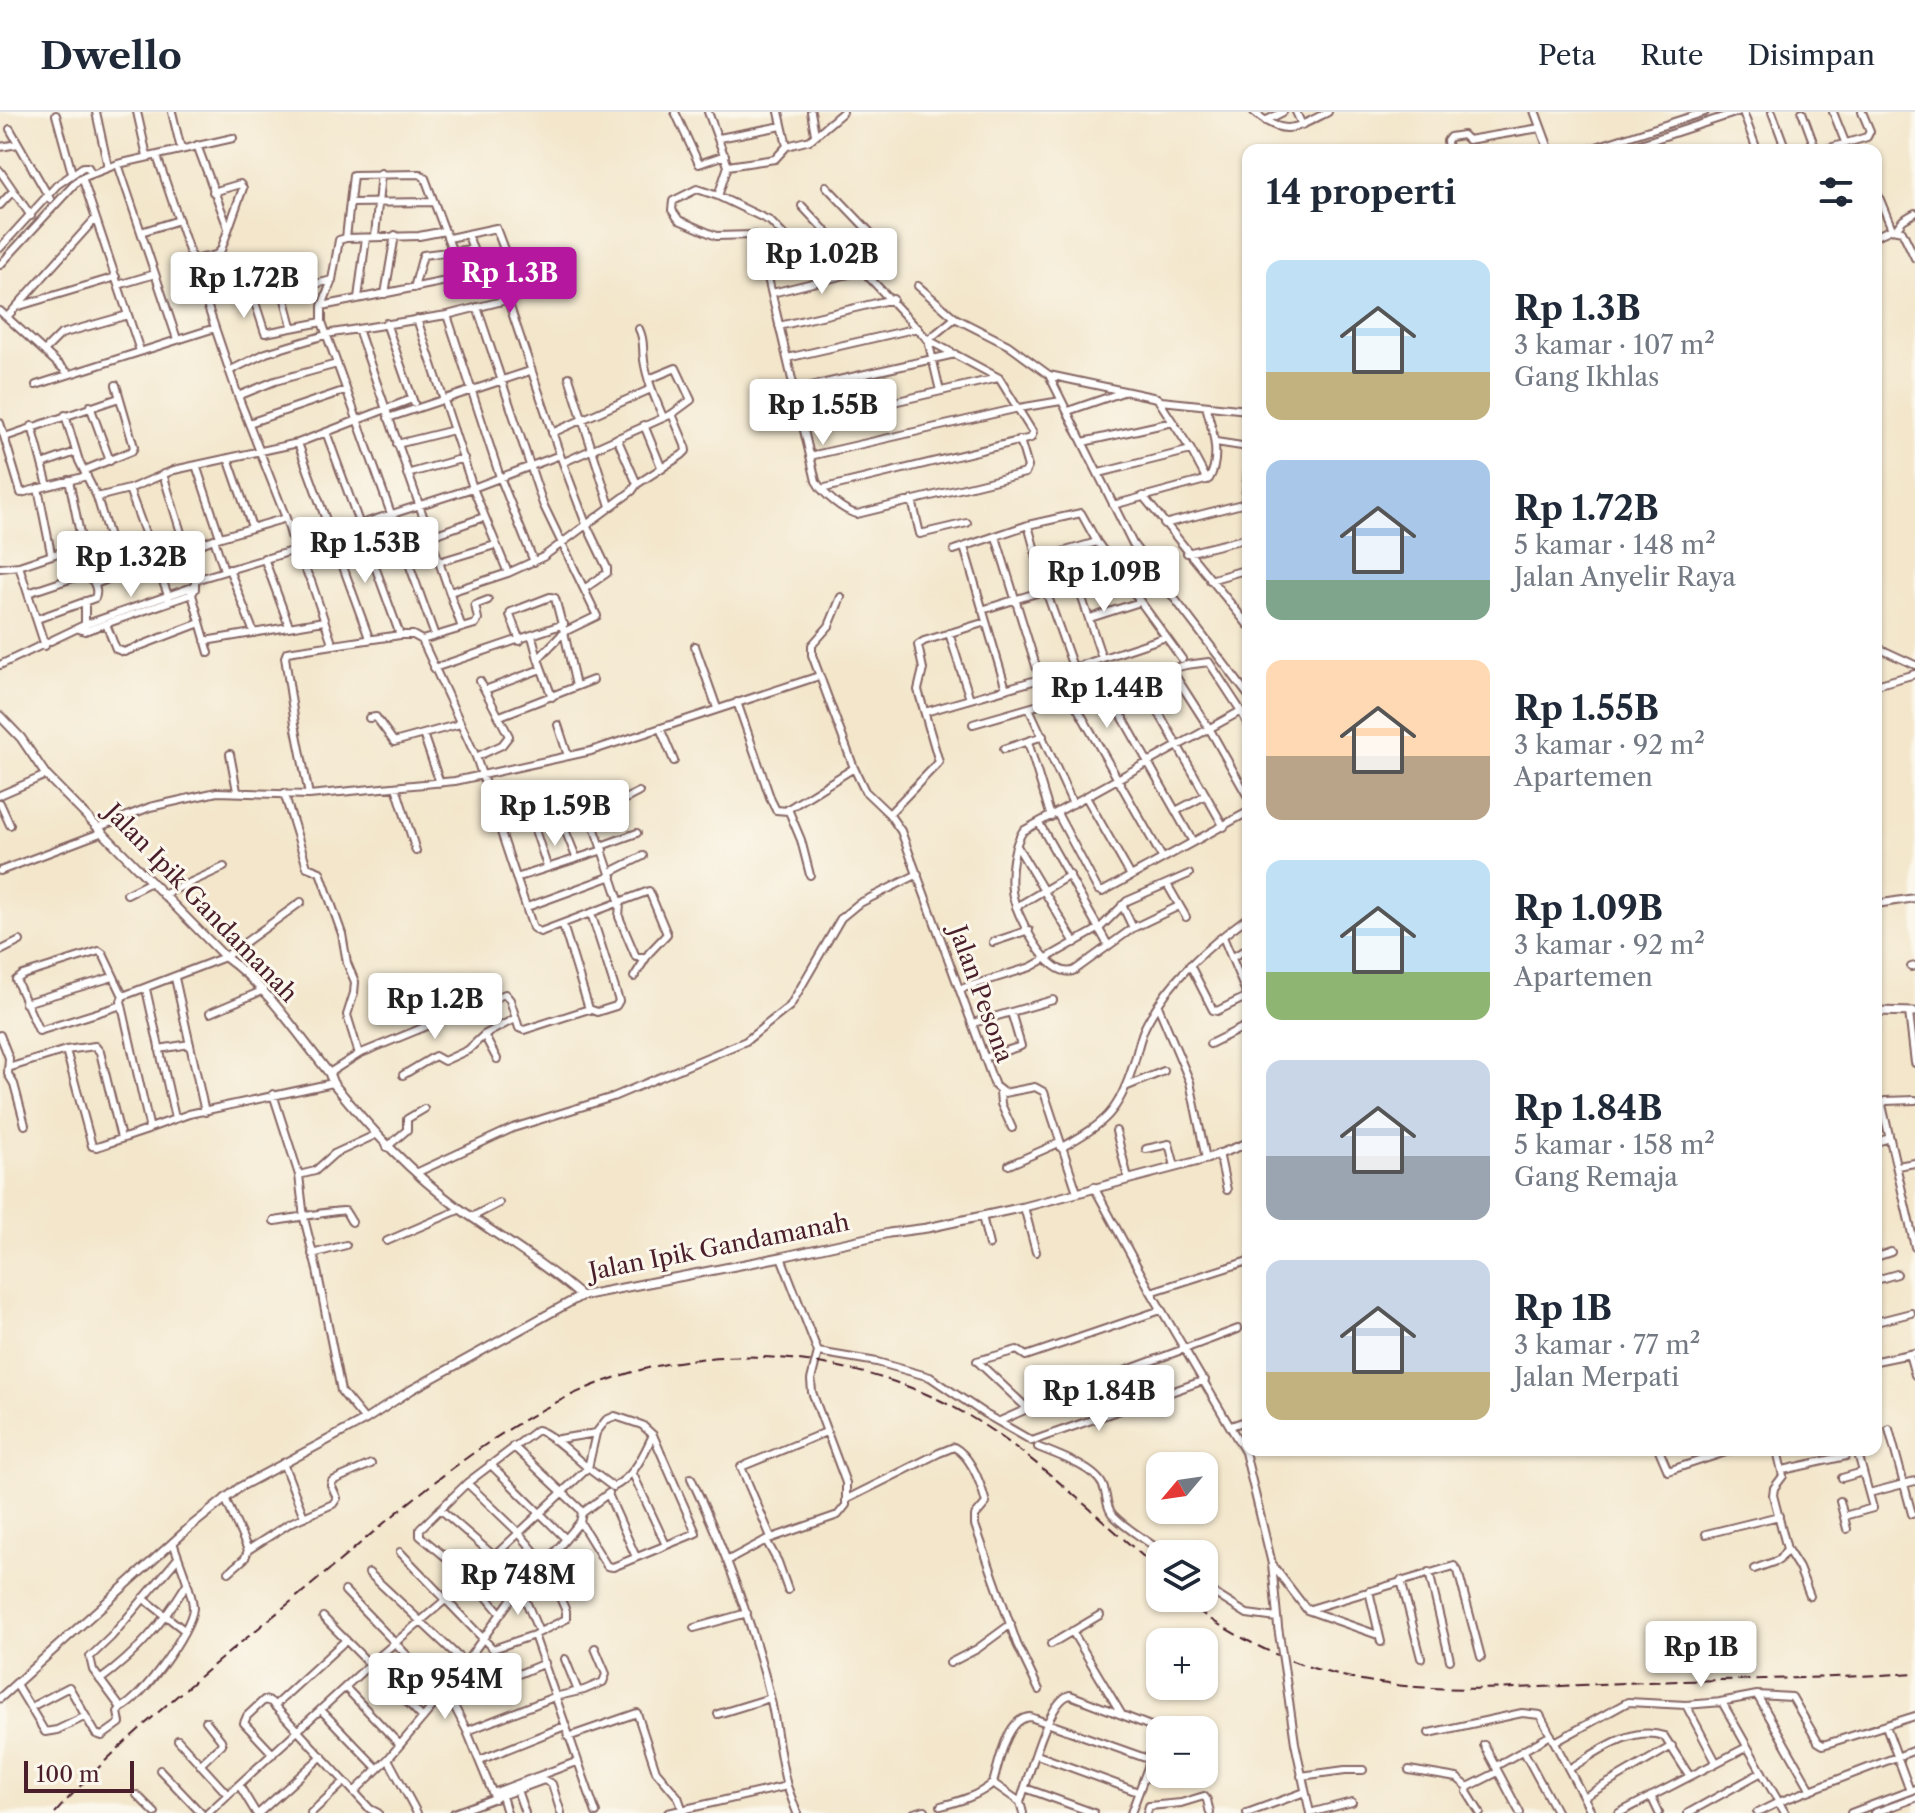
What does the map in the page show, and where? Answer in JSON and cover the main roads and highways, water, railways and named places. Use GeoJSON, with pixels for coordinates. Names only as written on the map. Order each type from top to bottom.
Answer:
{"type":"FeatureCollection","features":[{"type":"Feature","properties":{"kind":"railway"},"geometry":{"type":"LineString","coordinates":[[55,1813],[153,1717],[434,1482],[487,1443],[542,1410],[599,1383],[660,1365],[727,1357],[799,1360],[865,1373],[929,1395],[969,1416],[1020,1450],[1146,1559]]}},
{"type":"Feature","properties":{"kind":"railway"},"geometry":{"type":"LineString","coordinates":[[1201,1612],[1254,1644],[1301,1664],[1349,1678],[1398,1685],[1497,1689],[1915,1673]]}}]}
